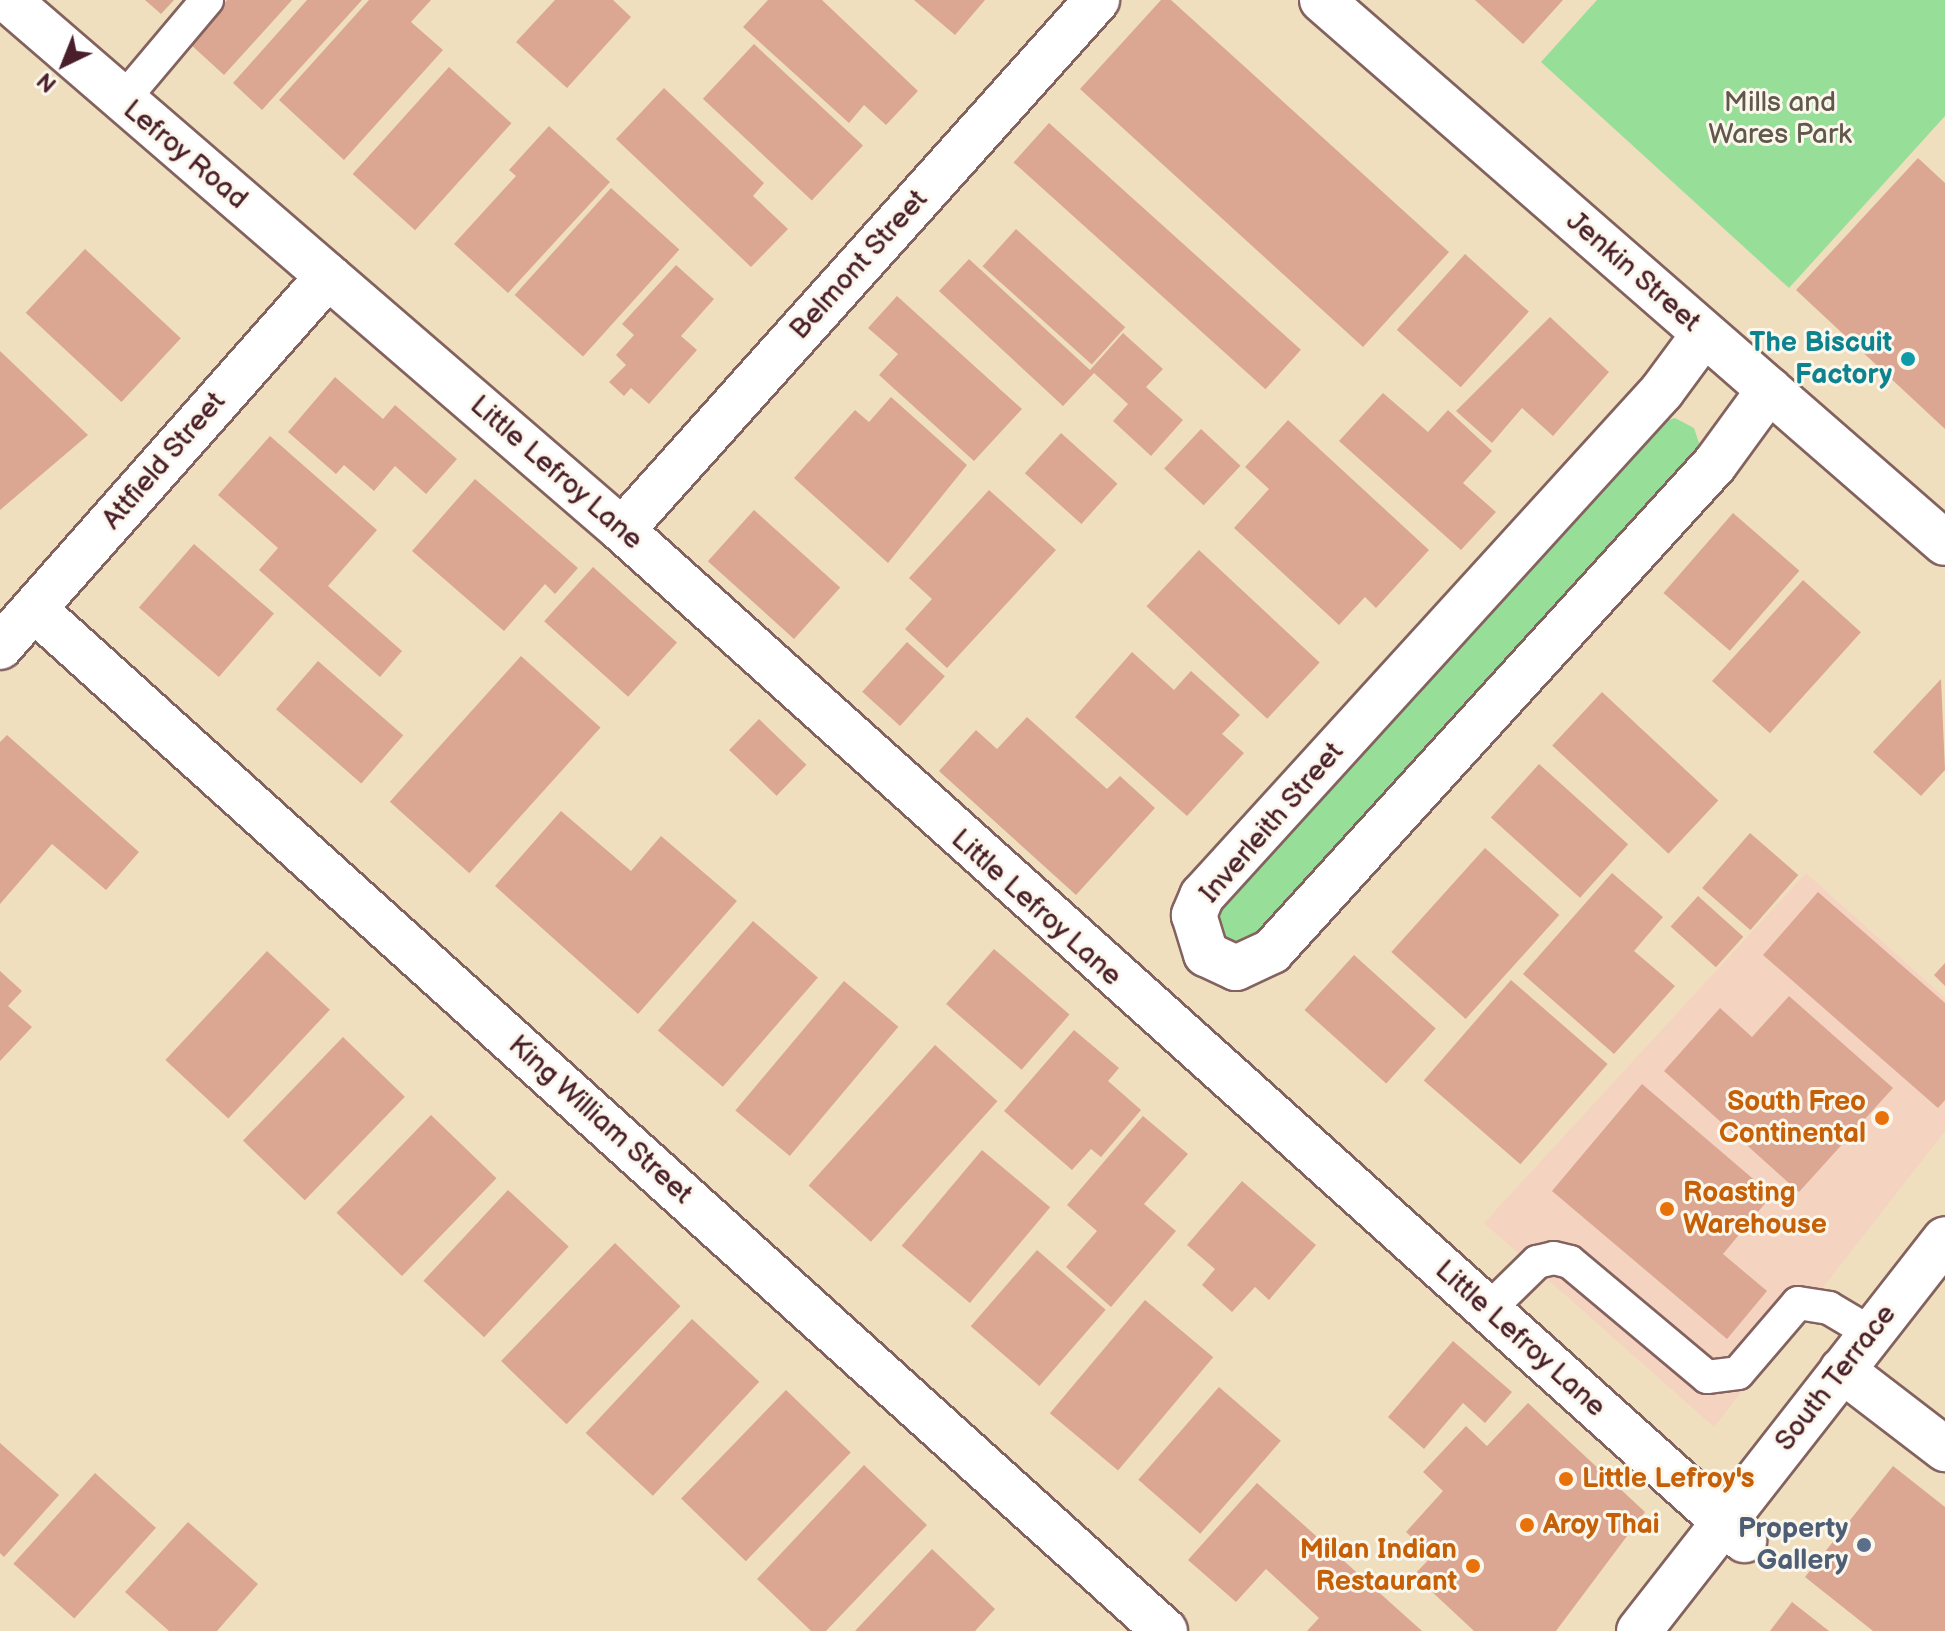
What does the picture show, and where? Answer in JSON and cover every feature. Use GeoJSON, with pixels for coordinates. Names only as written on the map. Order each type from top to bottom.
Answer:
{"type":"FeatureCollection","features":[{"type":"Feature","properties":{"kind":"street","name":"Lefroy Road"},"geometry":{"type":"LineString","coordinates":[[8,0],[328,276]]}},
{"type":"Feature","properties":{"kind":"street","name":"Belmont Street"},"geometry":{"type":"LineString","coordinates":[[622,530],[1097,0]]}},
{"type":"Feature","properties":{"kind":"street","name":"Jenkin Street"},"geometry":{"type":"LineString","coordinates":[[1322,0],[1945,543]]}},
{"type":"Feature","properties":{"kind":"street","name":"Little Lefroy Lane"},"geometry":{"type":"LineString","coordinates":[[328,276],[622,530],[1734,1531]]}},
{"type":"Feature","properties":{"kind":"street","name":"Attfield Street"},"geometry":{"type":"LineString","coordinates":[[0,647],[328,276]]}},
{"type":"Feature","properties":{"kind":"street","name":"Inverleith Street"},"geometry":{"type":"LineString","coordinates":[[1704,334],[1662,391],[1202,896],[1194,915],[1206,954],[1236,968],[1272,951],[1715,464],[1769,390]]}},
{"type":"Feature","properties":{"kind":"street","name":"King William Street"},"geometry":{"type":"LineString","coordinates":[[35,610],[1165,1631]]}},
{"type":"Feature","properties":{"kind":"street","name":"South Terrace"},"geometry":{"type":"LineString","coordinates":[[1854,1378],[1871,1333],[1945,1239]]}},
{"type":"Feature","properties":{"kind":"street","name":"South Terrace"},"geometry":{"type":"LineString","coordinates":[[1639,1631],[1734,1531],[1854,1378],[1945,1286]]}},
{"type":"Feature","properties":{"kind":"street"},"geometry":{"type":"LineString","coordinates":[[1854,1378],[1945,1449]]}},
{"type":"Feature","properties":{"kind":"street","name":"South Terrace"},"geometry":{"type":"LineString","coordinates":[[1675,1631],[1734,1531]]}},
{"type":"Feature","properties":{"kind":"lane"},"geometry":{"type":"LineString","coordinates":[[122,101],[207,0]]}},
{"type":"Feature","properties":{"kind":"lane"},"geometry":{"type":"LineString","coordinates":[[1488,1310],[1537,1262],[1554,1258],[1570,1262],[1707,1377],[1738,1373],[1798,1303],[1829,1308],[1871,1333]]}},
{"type":"Feature","properties":{"kind":"shaded area"},"geometry":{"type":"Polygon","coordinates":[[[1806,873],[1945,998],[1945,1131],[1714,1427],[1484,1223],[1806,873]]]}},
{"type":"Feature","properties":{"kind":"green space","name":"Mills and Wares Park"},"geometry":{"type":"Polygon","coordinates":[[[1597,0],[1945,0],[1945,116],[1789,288],[1541,62],[1597,0]]]}},
{"type":"Feature","properties":{"kind":"green space"},"geometry":{"type":"Polygon","coordinates":[[[1675,418],[1694,428],[1701,449],[1260,944],[1229,949],[1212,914],[1661,422],[1675,418]]]}},
{"type":"Feature","properties":{"kind":"building"},"geometry":{"type":"Polygon","coordinates":[[[145,0],[174,0],[161,14],[145,0]]]}},
{"type":"Feature","properties":{"kind":"building"},"geometry":{"type":"Polygon","coordinates":[[[227,0],[292,0],[224,75],[189,43],[227,0]]]}},
{"type":"Feature","properties":{"kind":"building"},"geometry":{"type":"Polygon","coordinates":[[[307,0],[362,0],[262,110],[233,83],[307,0]]]}},
{"type":"Feature","properties":{"kind":"building"},"geometry":{"type":"Polygon","coordinates":[[[369,0],[431,0],[411,22],[443,50],[344,160],[279,100],[369,0]]]}},
{"type":"Feature","properties":{"kind":"building"},"geometry":{"type":"Polygon","coordinates":[[[555,0],[613,0],[631,17],[567,88],[516,42],[555,0]]]}},
{"type":"Feature","properties":{"kind":"building"},"geometry":{"type":"Polygon","coordinates":[[[768,0],[822,0],[918,91],[886,125],[864,105],[849,123],[743,27],[768,0]]]}},
{"type":"Feature","properties":{"kind":"building"},"geometry":{"type":"Polygon","coordinates":[[[914,0],[985,0],[955,35],[914,0]]]}},
{"type":"Feature","properties":{"kind":"building"},"geometry":{"type":"Polygon","coordinates":[[[1161,0],[1171,0],[1449,252],[1363,347],[1080,89],[1161,0]]]}},
{"type":"Feature","properties":{"kind":"building"},"geometry":{"type":"Polygon","coordinates":[[[1475,0],[1563,0],[1523,44],[1475,0]]]}},
{"type":"Feature","properties":{"kind":"building"},"geometry":{"type":"Polygon","coordinates":[[[754,44],[863,146],[812,200],[703,99],[754,44]]]}},
{"type":"Feature","properties":{"kind":"building"},"geometry":{"type":"Polygon","coordinates":[[[449,67],[511,123],[415,230],[353,174],[449,67]]]}},
{"type":"Feature","properties":{"kind":"building"},"geometry":{"type":"Polygon","coordinates":[[[664,88],[764,183],[753,196],[788,229],[751,267],[616,139],[664,88]]]}},
{"type":"Feature","properties":{"kind":"building"},"geometry":{"type":"Polygon","coordinates":[[[1049,123],[1301,350],[1265,389],[1014,162],[1049,123]]]}},
{"type":"Feature","properties":{"kind":"building"},"geometry":{"type":"Polygon","coordinates":[[[549,126],[610,182],[508,293],[454,244],[516,176],[509,170],[549,126]]]}},
{"type":"Feature","properties":{"kind":"building","name":"The Biscuit Factory"},"geometry":{"type":"Polygon","coordinates":[[[1918,158],[1945,183],[1945,429],[1796,290],[1918,158]]]}},
{"type":"Feature","properties":{"kind":"building"},"geometry":{"type":"Polygon","coordinates":[[[611,188],[679,250],[583,357],[515,295],[611,188]]]}},
{"type":"Feature","properties":{"kind":"building"},"geometry":{"type":"Polygon","coordinates":[[[1016,229],[1125,327],[1092,365],[983,266],[1016,229]]]}},
{"type":"Feature","properties":{"kind":"building"},"geometry":{"type":"Polygon","coordinates":[[[85,249],[181,338],[121,402],[26,313],[85,249]]]}},
{"type":"Feature","properties":{"kind":"building"},"geometry":{"type":"Polygon","coordinates":[[[1465,254],[1529,312],[1461,387],[1397,330],[1465,254]]]}},
{"type":"Feature","properties":{"kind":"building"},"geometry":{"type":"Polygon","coordinates":[[[969,259],[1090,370],[1123,333],[1163,369],[1146,387],[1183,420],[1151,456],[1113,421],[1128,404],[1094,373],[1063,406],[939,291],[969,259]]]}},
{"type":"Feature","properties":{"kind":"building"},"geometry":{"type":"Polygon","coordinates":[[[676,265],[714,299],[681,336],[697,350],[649,404],[631,388],[624,396],[609,382],[626,365],[616,355],[634,335],[622,324],[676,265]]]}},
{"type":"Feature","properties":{"kind":"building"},"geometry":{"type":"Polygon","coordinates":[[[897,296],[1022,409],[974,461],[879,375],[898,354],[868,328],[897,296]]]}},
{"type":"Feature","properties":{"kind":"building"},"geometry":{"type":"Polygon","coordinates":[[[1550,317],[1609,372],[1553,436],[1522,408],[1492,443],[1456,411],[1550,317]]]}},
{"type":"Feature","properties":{"kind":"building"},"geometry":{"type":"Polygon","coordinates":[[[0,351],[88,435],[0,510],[0,351]]]}},
{"type":"Feature","properties":{"kind":"building"},"geometry":{"type":"Polygon","coordinates":[[[335,377],[383,419],[395,405],[457,459],[426,494],[395,466],[374,491],[344,465],[336,474],[288,432],[335,377]]]}},
{"type":"Feature","properties":{"kind":"building"},"geometry":{"type":"Polygon","coordinates":[[[1383,393],[1428,432],[1448,410],[1492,451],[1463,483],[1496,512],[1461,550],[1339,441],[1383,393]]]}},
{"type":"Feature","properties":{"kind":"building"},"geometry":{"type":"Polygon","coordinates":[[[891,397],[967,465],[888,563],[794,478],[855,410],[869,422],[891,397]]]}},
{"type":"Feature","properties":{"kind":"building"},"geometry":{"type":"Polygon","coordinates":[[[1288,420],[1429,550],[1376,608],[1365,597],[1339,625],[1234,528],[1269,489],[1245,467],[1288,420]]]}},
{"type":"Feature","properties":{"kind":"building"},"geometry":{"type":"Polygon","coordinates":[[[1201,429],[1240,466],[1204,505],[1164,468],[1201,429]]]}},
{"type":"Feature","properties":{"kind":"building"},"geometry":{"type":"Polygon","coordinates":[[[1061,433],[1117,484],[1081,524],[1025,473],[1061,433]]]}},
{"type":"Feature","properties":{"kind":"building"},"geometry":{"type":"Polygon","coordinates":[[[270,436],[377,530],[328,586],[402,651],[380,677],[259,570],[278,548],[218,495],[270,436]]]}},
{"type":"Feature","properties":{"kind":"building"},"geometry":{"type":"Polygon","coordinates":[[[475,479],[578,568],[555,594],[545,584],[504,631],[412,551],[475,479]]]}},
{"type":"Feature","properties":{"kind":"building"},"geometry":{"type":"Polygon","coordinates":[[[989,490],[1056,550],[947,668],[905,629],[932,599],[909,578],[989,490]]]}},
{"type":"Feature","properties":{"kind":"building"},"geometry":{"type":"Polygon","coordinates":[[[754,510],[840,588],[794,639],[708,561],[754,510]]]}},
{"type":"Feature","properties":{"kind":"building"},"geometry":{"type":"Polygon","coordinates":[[[1733,513],[1799,571],[1730,651],[1663,593],[1733,513]]]}},
{"type":"Feature","properties":{"kind":"building"},"geometry":{"type":"Polygon","coordinates":[[[194,544],[274,614],[219,677],[139,607],[194,544]]]}},
{"type":"Feature","properties":{"kind":"building"},"geometry":{"type":"Polygon","coordinates":[[[1199,550],[1320,663],[1267,719],[1146,606],[1199,550]]]}},
{"type":"Feature","properties":{"kind":"building"},"geometry":{"type":"Polygon","coordinates":[[[593,567],[677,643],[628,697],[544,621],[593,567]]]}},
{"type":"Feature","properties":{"kind":"building"},"geometry":{"type":"Polygon","coordinates":[[[1803,580],[1861,632],[1770,733],[1712,681],[1803,580]]]}},
{"type":"Feature","properties":{"kind":"building"},"geometry":{"type":"Polygon","coordinates":[[[907,642],[945,676],[900,726],[862,692],[907,642]]]}},
{"type":"Feature","properties":{"kind":"building"},"geometry":{"type":"Polygon","coordinates":[[[1132,652],[1174,690],[1191,671],[1240,715],[1222,734],[1244,753],[1187,816],[1075,717],[1132,652]]]}},
{"type":"Feature","properties":{"kind":"building"},"geometry":{"type":"Polygon","coordinates":[[[521,656],[601,728],[469,873],[390,802],[521,656]]]}},
{"type":"Feature","properties":{"kind":"building"},"geometry":{"type":"Polygon","coordinates":[[[318,661],[403,735],[361,783],[276,709],[318,661]]]}},
{"type":"Feature","properties":{"kind":"building"},"geometry":{"type":"Polygon","coordinates":[[[1941,679],[1945,770],[1921,796],[1873,752],[1941,679]]]}},
{"type":"Feature","properties":{"kind":"building"},"geometry":{"type":"Polygon","coordinates":[[[1602,692],[1718,800],[1668,854],[1552,745],[1602,692]]]}},
{"type":"Feature","properties":{"kind":"building"},"geometry":{"type":"Polygon","coordinates":[[[1027,717],[1107,789],[1120,776],[1155,808],[1076,895],[939,771],[976,730],[997,749],[1027,717]]]}},
{"type":"Feature","properties":{"kind":"building"},"geometry":{"type":"Polygon","coordinates":[[[759,719],[806,765],[777,796],[729,750],[759,719]]]}},
{"type":"Feature","properties":{"kind":"building"},"geometry":{"type":"Polygon","coordinates":[[[7,735],[139,852],[106,890],[52,844],[0,904],[0,742],[7,735]]]}},
{"type":"Feature","properties":{"kind":"building"},"geometry":{"type":"Polygon","coordinates":[[[1539,764],[1628,844],[1580,898],[1491,818],[1539,764]]]}},
{"type":"Feature","properties":{"kind":"building"},"geometry":{"type":"Polygon","coordinates":[[[561,811],[631,871],[661,836],[737,901],[638,1014],[495,886],[561,811]]]}},
{"type":"Feature","properties":{"kind":"building"},"geometry":{"type":"Polygon","coordinates":[[[1750,833],[1798,875],[1750,930],[1702,888],[1750,833]]]}},
{"type":"Feature","properties":{"kind":"building"},"geometry":{"type":"Polygon","coordinates":[[[1485,848],[1559,915],[1466,1019],[1391,952],[1485,848]]]}},
{"type":"Feature","properties":{"kind":"building"},"geometry":{"type":"Polygon","coordinates":[[[1612,873],[1663,917],[1634,951],[1675,986],[1614,1054],[1523,974],[1612,873]]]}},
{"type":"Feature","properties":{"kind":"building"},"geometry":{"type":"Polygon","coordinates":[[[1818,892],[1945,1003],[1945,1100],[1938,1108],[1763,955],[1818,892]]]}},
{"type":"Feature","properties":{"kind":"building"},"geometry":{"type":"Polygon","coordinates":[[[1698,896],[1743,937],[1716,967],[1671,926],[1698,896]]]}},
{"type":"Feature","properties":{"kind":"building"},"geometry":{"type":"Polygon","coordinates":[[[753,921],[818,977],[723,1087],[658,1030],[753,921]]]}},
{"type":"Feature","properties":{"kind":"building"},"geometry":{"type":"Polygon","coordinates":[[[994,949],[1069,1015],[1022,1070],[946,1004],[994,949]]]}},
{"type":"Feature","properties":{"kind":"building"},"geometry":{"type":"Polygon","coordinates":[[[267,951],[330,1010],[228,1119],[165,1060],[267,951]]]}},
{"type":"Feature","properties":{"kind":"building"},"geometry":{"type":"Polygon","coordinates":[[[1354,955],[1436,1029],[1386,1084],[1304,1010],[1354,955]]]}},
{"type":"Feature","properties":{"kind":"building"},"geometry":{"type":"Polygon","coordinates":[[[1945,963],[1945,986],[1934,975],[1945,963]]]}},
{"type":"Feature","properties":{"kind":"building"},"geometry":{"type":"Polygon","coordinates":[[[0,971],[22,991],[8,1006],[32,1027],[0,1061],[0,971]]]}},
{"type":"Feature","properties":{"kind":"building"},"geometry":{"type":"Polygon","coordinates":[[[1511,980],[1608,1064],[1520,1164],[1424,1080],[1511,980]]]}},
{"type":"Feature","properties":{"kind":"building"},"geometry":{"type":"Polygon","coordinates":[[[844,981],[898,1027],[790,1156],[735,1110],[844,981]]]}},
{"type":"Feature","properties":{"kind":"building"},"geometry":{"type":"Polygon","coordinates":[[[1789,996],[1893,1088],[1799,1192],[1664,1071],[1720,1008],[1752,1037],[1789,996]]]}},
{"type":"Feature","properties":{"kind":"building"},"geometry":{"type":"Polygon","coordinates":[[[1074,1030],[1119,1068],[1108,1081],[1141,1110],[1101,1157],[1091,1149],[1072,1170],[1004,1111],[1074,1030]]]}},
{"type":"Feature","properties":{"kind":"building"},"geometry":{"type":"Polygon","coordinates":[[[343,1037],[405,1097],[305,1200],[243,1141],[343,1037]]]}},
{"type":"Feature","properties":{"kind":"building"},"geometry":{"type":"Polygon","coordinates":[[[935,1045],[997,1101],[871,1242],[809,1185],[935,1045]]]}},
{"type":"Feature","properties":{"kind":"building","name":"Roasting Warehouse"},"geometry":{"type":"Polygon","coordinates":[[[1642,1084],[1772,1195],[1723,1254],[1767,1291],[1727,1339],[1552,1191],[1642,1084]]]}},
{"type":"Feature","properties":{"kind":"building"},"geometry":{"type":"Polygon","coordinates":[[[431,1115],[496,1178],[402,1276],[337,1213],[431,1115]]]}},
{"type":"Feature","properties":{"kind":"building"},"geometry":{"type":"Polygon","coordinates":[[[1143,1116],[1188,1154],[1144,1204],[1176,1231],[1111,1307],[1066,1267],[1097,1231],[1067,1205],[1143,1116]]]}},
{"type":"Feature","properties":{"kind":"building"},"geometry":{"type":"Polygon","coordinates":[[[982,1150],[1050,1207],[970,1303],[902,1246],[982,1150]]]}},
{"type":"Feature","properties":{"kind":"building"},"geometry":{"type":"Polygon","coordinates":[[[1242,1181],[1316,1245],[1269,1300],[1255,1287],[1232,1312],[1202,1285],[1215,1269],[1187,1245],[1242,1181]]]}},
{"type":"Feature","properties":{"kind":"building"},"geometry":{"type":"Polygon","coordinates":[[[508,1190],[569,1247],[484,1337],[423,1281],[508,1190]]]}},
{"type":"Feature","properties":{"kind":"building"},"geometry":{"type":"Polygon","coordinates":[[[615,1243],[680,1306],[567,1424],[501,1361],[615,1243]]]}},
{"type":"Feature","properties":{"kind":"building"},"geometry":{"type":"Polygon","coordinates":[[[1037,1250],[1106,1310],[1039,1386],[971,1326],[1037,1250]]]}},
{"type":"Feature","properties":{"kind":"building"},"geometry":{"type":"Polygon","coordinates":[[[1145,1300],[1213,1357],[1118,1471],[1050,1413],[1145,1300]]]}},
{"type":"Feature","properties":{"kind":"building"},"geometry":{"type":"Polygon","coordinates":[[[692,1319],[759,1382],[653,1496],[586,1433],[692,1319]]]}},
{"type":"Feature","properties":{"kind":"building"},"geometry":{"type":"Polygon","coordinates":[[[1453,1341],[1512,1392],[1485,1423],[1463,1403],[1424,1449],[1388,1417],[1453,1341]]]}},
{"type":"Feature","properties":{"kind":"building"},"geometry":{"type":"Polygon","coordinates":[[[1219,1387],[1281,1441],[1200,1534],[1138,1480],[1219,1387]]]}},
{"type":"Feature","properties":{"kind":"building"},"geometry":{"type":"Polygon","coordinates":[[[786,1390],[851,1453],[746,1561],[681,1499],[786,1390]]]}},
{"type":"Feature","properties":{"kind":"building"},"geometry":{"type":"Polygon","coordinates":[[[1528,1403],[1645,1512],[1556,1631],[1474,1631],[1414,1575],[1432,1556],[1406,1532],[1443,1491],[1423,1472],[1466,1426],[1487,1446],[1528,1403]]]}},
{"type":"Feature","properties":{"kind":"building"},"geometry":{"type":"Polygon","coordinates":[[[0,1443],[59,1495],[4,1557],[0,1553],[0,1443]]]}},
{"type":"Feature","properties":{"kind":"building"},"geometry":{"type":"Polygon","coordinates":[[[864,1465],[927,1525],[826,1631],[811,1631],[757,1579],[864,1465]]]}},
{"type":"Feature","properties":{"kind":"building"},"geometry":{"type":"Polygon","coordinates":[[[1893,1466],[1945,1507],[1945,1631],[1873,1631],[1805,1577],[1893,1466]]]}},
{"type":"Feature","properties":{"kind":"building"},"geometry":{"type":"Polygon","coordinates":[[[95,1473],[156,1528],[74,1619],[13,1564],[95,1473]]]}},
{"type":"Feature","properties":{"kind":"building"},"geometry":{"type":"Polygon","coordinates":[[[1257,1483],[1422,1631],[1307,1631],[1319,1618],[1266,1569],[1236,1602],[1188,1560],[1257,1483]]]}},
{"type":"Feature","properties":{"kind":"building"},"geometry":{"type":"Polygon","coordinates":[[[188,1522],[258,1584],[217,1631],[169,1631],[125,1592],[188,1522]]]}},
{"type":"Feature","properties":{"kind":"building"},"geometry":{"type":"Polygon","coordinates":[[[932,1549],[995,1609],[975,1631],[855,1631],[932,1549]]]}},
{"type":"Feature","properties":{"kind":"building"},"geometry":{"type":"Polygon","coordinates":[[[1792,1602],[1829,1631],[1770,1631],[1792,1602]]]}},
{"type":"Feature","properties":{"kind":"place","name":"The Biscuit Factory"},"geometry":{"type":"Point","coordinates":[1908,359]}},
{"type":"Feature","properties":{"kind":"place","name":"South Freo Continental"},"geometry":{"type":"Point","coordinates":[1882,1118]}},
{"type":"Feature","properties":{"kind":"place","name":"Roasting Warehouse"},"geometry":{"type":"Point","coordinates":[1667,1209]}},
{"type":"Feature","properties":{"kind":"place","name":"Little Lefroy's"},"geometry":{"type":"Point","coordinates":[1566,1479]}},
{"type":"Feature","properties":{"kind":"place","name":"Aroy Thai"},"geometry":{"type":"Point","coordinates":[1527,1525]}},
{"type":"Feature","properties":{"kind":"place","name":"Property Gallery"},"geometry":{"type":"Point","coordinates":[1864,1545]}},
{"type":"Feature","properties":{"kind":"place","name":"Milan Indian Restaurant"},"geometry":{"type":"Point","coordinates":[1473,1566]}}]}
